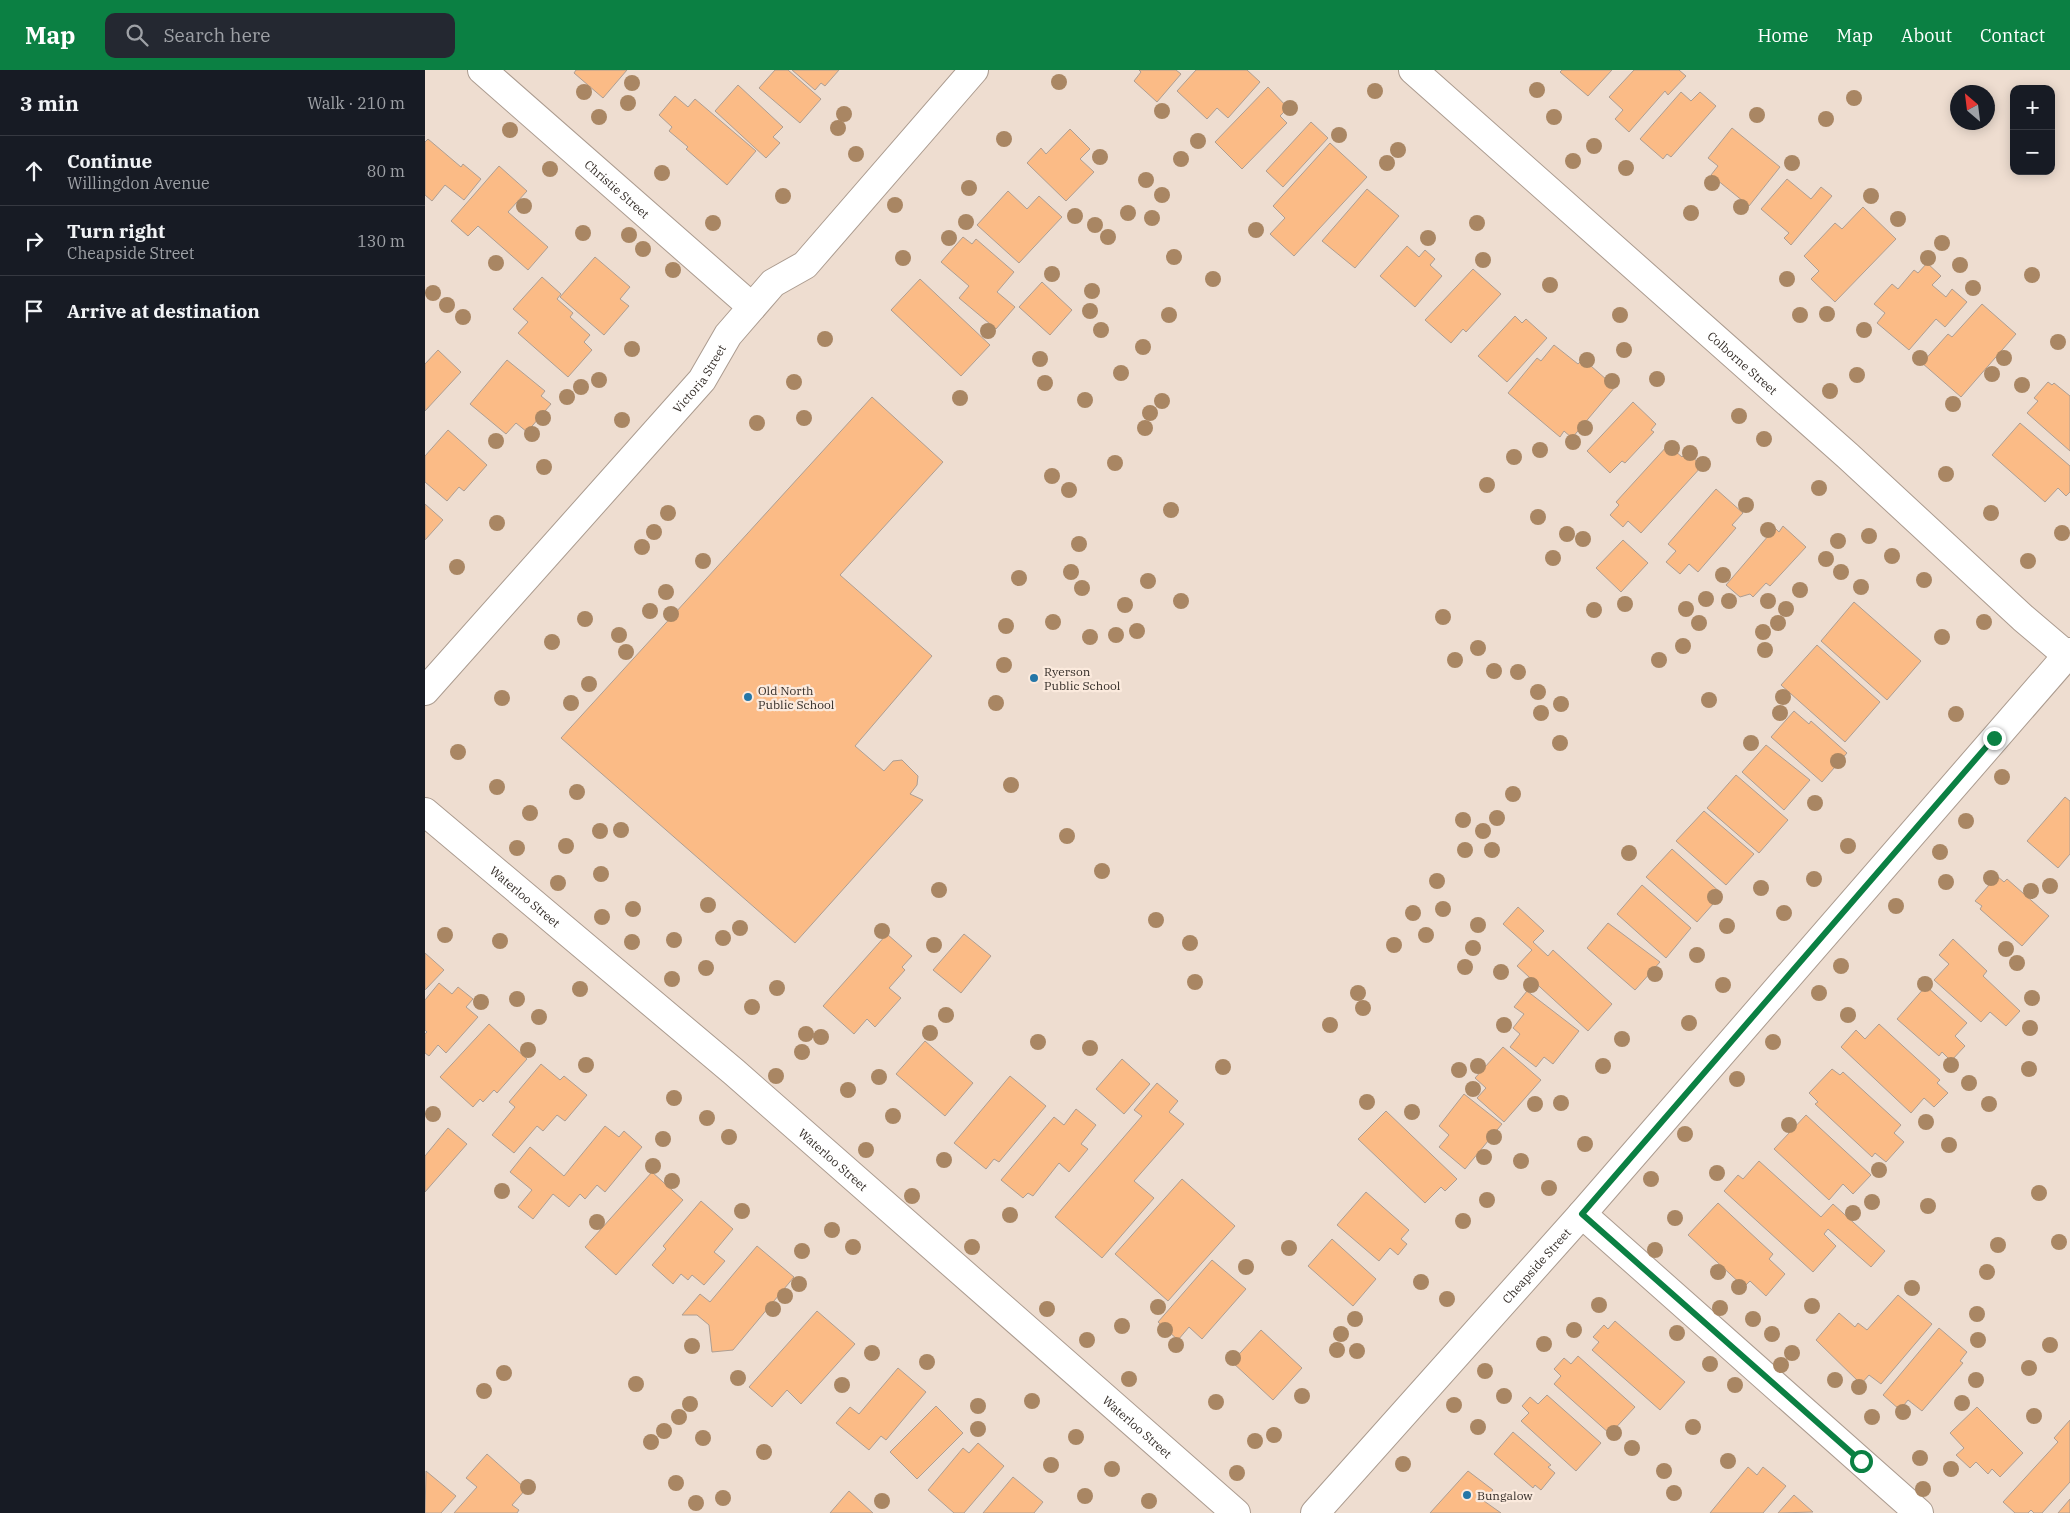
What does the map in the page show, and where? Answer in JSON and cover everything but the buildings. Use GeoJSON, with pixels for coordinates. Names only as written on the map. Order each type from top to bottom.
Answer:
{"type":"FeatureCollection","features":[{"type":"Feature","properties":{"kind":"street","name":"Christie Street"},"geometry":{"type":"LineString","coordinates":[[482,70],[752,307]]}},
{"type":"Feature","properties":{"kind":"street","name":"Victoria Street"},"geometry":{"type":"LineString","coordinates":[[425,691],[702,380],[728,335],[773,283],[805,265],[974,70]]}},
{"type":"Feature","properties":{"kind":"street","name":"Colborne Street"},"geometry":{"type":"LineString","coordinates":[[1413,70],[1841,450],[2023,618],[2069,655]]}},
{"type":"Feature","properties":{"kind":"street","name":"Cheapside Street"},"geometry":{"type":"LineString","coordinates":[[1315,1513],[1582,1214],[2069,655]]}},
{"type":"Feature","properties":{"kind":"street","name":"Waterloo Street"},"geometry":{"type":"LineString","coordinates":[[425,812],[734,1072],[1236,1513]]}},
{"type":"Feature","properties":{"kind":"street"},"geometry":{"type":"LineString","coordinates":[[1582,1214],[1919,1513]]}},
{"type":"Feature","properties":{"kind":"place","name":"Ryerson Public School"},"geometry":{"type":"Point","coordinates":[1034,678]}},
{"type":"Feature","properties":{"kind":"place","name":"Old North Public School"},"geometry":{"type":"Point","coordinates":[748,697]}},
{"type":"Feature","properties":{"kind":"place","name":"Bungalow"},"geometry":{"type":"Point","coordinates":[1467,1495]}},
{"type":"Feature","properties":{"kind":"route"},"geometry":{"type":"LineString","coordinates":[[1861,1461],[1582,1214],[1994,738]]}}]}
